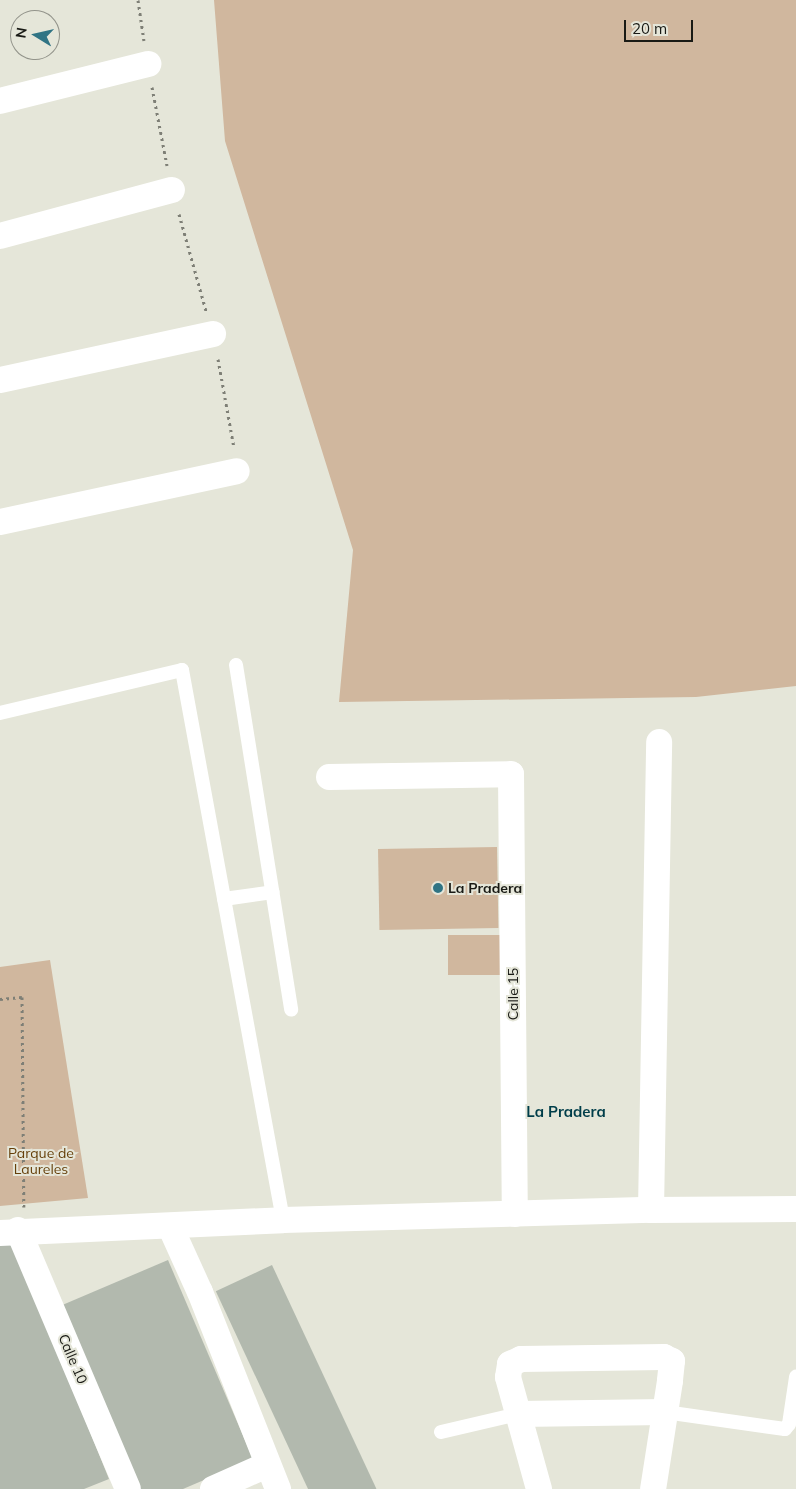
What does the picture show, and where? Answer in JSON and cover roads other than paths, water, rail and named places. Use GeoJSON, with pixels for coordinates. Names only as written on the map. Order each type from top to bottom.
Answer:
{"type":"FeatureCollection","features":[{"type":"Feature","properties":{"kind":"street"},"geometry":{"type":"LineString","coordinates":[[0,101],[148,64]]}},
{"type":"Feature","properties":{"kind":"street"},"geometry":{"type":"LineString","coordinates":[[0,236],[172,190]]}},
{"type":"Feature","properties":{"kind":"street"},"geometry":{"type":"LineString","coordinates":[[0,380],[213,334]]}},
{"type":"Feature","properties":{"kind":"street"},"geometry":{"type":"LineString","coordinates":[[0,522],[237,471]]}},
{"type":"Feature","properties":{"kind":"street"},"geometry":{"type":"LineString","coordinates":[[651,1210],[659,742]]}},
{"type":"Feature","properties":{"kind":"street","name":"Calle 15"},"geometry":{"type":"LineString","coordinates":[[329,777],[511,774],[515,1214]]}},
{"type":"Feature","properties":{"kind":"street"},"geometry":{"type":"LineString","coordinates":[[9,1231],[283,1220],[651,1210],[796,1209]]}},
{"type":"Feature","properties":{"kind":"street"},"geometry":{"type":"LineString","coordinates":[[170,1226],[200,1292],[267,1466],[278,1489]]}},
{"type":"Feature","properties":{"kind":"street","name":"Calle 10"},"geometry":{"type":"LineString","coordinates":[[9,1231],[128,1489]]}},
{"type":"Feature","properties":{"kind":"street"},"geometry":{"type":"LineString","coordinates":[[539,1489],[508,1377],[510,1364],[521,1359],[664,1357],[672,1362],[653,1489]]}},
{"type":"Feature","properties":{"kind":"street"},"geometry":{"type":"LineString","coordinates":[[518,1414],[665,1412]]}},
{"type":"Feature","properties":{"kind":"street"},"geometry":{"type":"LineString","coordinates":[[213,1489],[267,1466]]}},
{"type":"Feature","properties":{"kind":"lane"},"geometry":{"type":"LineString","coordinates":[[236,665],[291,1010]]}},
{"type":"Feature","properties":{"kind":"lane"},"geometry":{"type":"LineString","coordinates":[[0,714],[182,670],[283,1220]]}},
{"type":"Feature","properties":{"kind":"lane"},"geometry":{"type":"LineString","coordinates":[[224,899],[273,892]]}},
{"type":"Feature","properties":{"kind":"lane"},"geometry":{"type":"LineString","coordinates":[[665,1412],[785,1429],[789,1424],[796,1377]]}},
{"type":"Feature","properties":{"kind":"lane"},"geometry":{"type":"LineString","coordinates":[[441,1432],[518,1414]]}},
{"type":"Feature","properties":{"kind":"place","name":"La Pradera"},"geometry":{"type":"Point","coordinates":[438,888]}},
{"type":"Feature","properties":{"kind":"district","name":"La Pradera"},"geometry":{"type":"Point","coordinates":[566,1112]}},
{"type":"Feature","properties":{"kind":"park label","name":"Parque de Laureles"},"geometry":{"type":"Point","coordinates":[41,1162]}}]}
